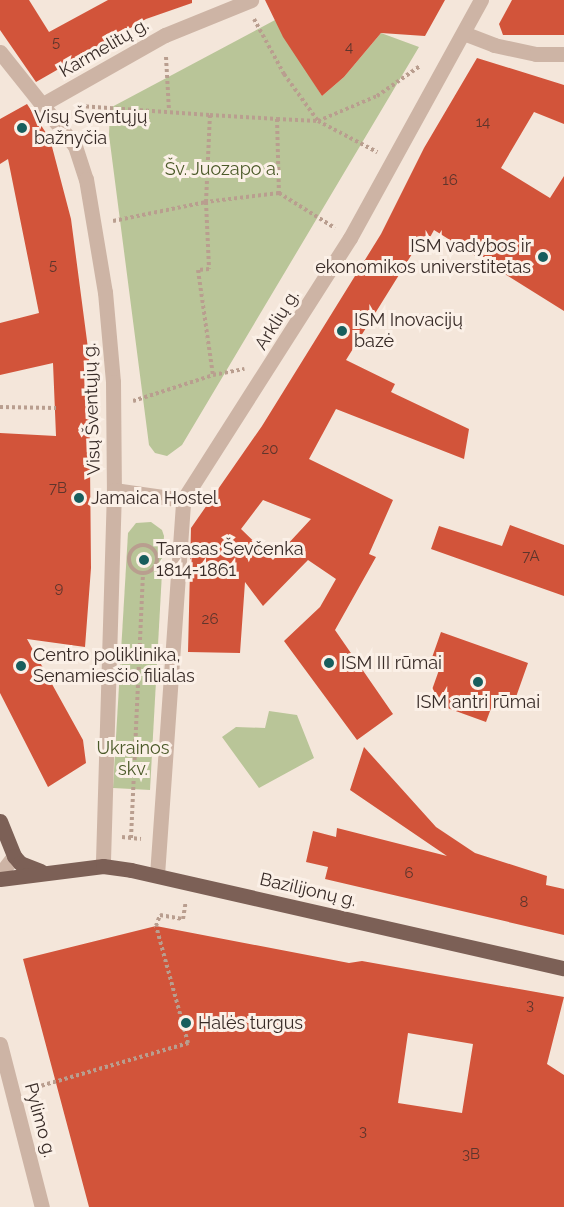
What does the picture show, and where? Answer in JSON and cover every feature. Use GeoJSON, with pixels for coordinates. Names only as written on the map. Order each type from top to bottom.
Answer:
{"type":"FeatureCollection","features":[{"type":"Feature","properties":{"kind":"main road"},"geometry":{"type":"LineString","coordinates":[[0,820],[14,856],[20,863],[41,871]]}},
{"type":"Feature","properties":{"kind":"main road","name":"Bazilijonų g."},"geometry":{"type":"LineString","coordinates":[[0,879],[41,871],[103,866],[157,875],[564,968]]}},
{"type":"Feature","properties":{"kind":"street","name":"Arklių g."},"geometry":{"type":"LineString","coordinates":[[183,500],[273,364],[350,238],[466,34],[481,0]]}},
{"type":"Feature","properties":{"kind":"street","name":"Karmelitų g."},"geometry":{"type":"LineString","coordinates":[[43,104],[165,36],[248,1]]}},
{"type":"Feature","properties":{"kind":"street"},"geometry":{"type":"LineString","coordinates":[[466,34],[505,48],[564,54]]}},
{"type":"Feature","properties":{"kind":"street","name":"Visų Šventųjų g."},"geometry":{"type":"LineString","coordinates":[[0,52],[75,146],[95,225],[105,292],[114,408],[114,490],[103,866]]}},
{"type":"Feature","properties":{"kind":"street"},"geometry":{"type":"LineString","coordinates":[[114,490],[183,500],[157,875]]}},
{"type":"Feature","properties":{"kind":"street"},"geometry":{"type":"LineString","coordinates":[[0,874],[14,856]]}},
{"type":"Feature","properties":{"kind":"street","name":"Pylimo g."},"geometry":{"type":"LineString","coordinates":[[0,1044],[42,1207]]}},
{"type":"Feature","properties":{"kind":"path"},"geometry":{"type":"LineString","coordinates":[[248,1],[284,74],[318,121]]}},
{"type":"Feature","properties":{"kind":"path"},"geometry":{"type":"LineString","coordinates":[[165,36],[169,111]]}},
{"type":"Feature","properties":{"kind":"path"},"geometry":{"type":"LineString","coordinates":[[318,121],[377,96],[430,59]]}},
{"type":"Feature","properties":{"kind":"path"},"geometry":{"type":"LineString","coordinates":[[77,106],[318,121],[394,161]]}},
{"type":"Feature","properties":{"kind":"path"},"geometry":{"type":"LineString","coordinates":[[210,115],[206,202],[209,269],[198,270],[213,375]]}},
{"type":"Feature","properties":{"kind":"path"},"geometry":{"type":"LineString","coordinates":[[277,119],[279,193]]}},
{"type":"Feature","properties":{"kind":"path"},"geometry":{"type":"LineString","coordinates":[[95,225],[206,202],[279,193],[350,238]]}},
{"type":"Feature","properties":{"kind":"path"},"geometry":{"type":"LineString","coordinates":[[114,408],[213,375],[273,364]]}},
{"type":"Feature","properties":{"kind":"path"},"geometry":{"type":"LineString","coordinates":[[0,408],[56,408]]}},
{"type":"Feature","properties":{"kind":"path"},"geometry":{"type":"LineString","coordinates":[[147,545],[154,550],[157,563],[143,573],[134,570],[129,557],[134,549],[147,545]]}},
{"type":"Feature","properties":{"kind":"path"},"geometry":{"type":"LineString","coordinates":[[131,838],[143,573]]}},
{"type":"Feature","properties":{"kind":"path"},"geometry":{"type":"LineString","coordinates":[[104,834],[160,842]]}},
{"type":"Feature","properties":{"kind":"path"},"geometry":{"type":"LineString","coordinates":[[56,1083],[188,1043],[156,926],[160,915],[183,919],[190,883]]}},
{"type":"Feature","properties":{"kind":"green space","name":"Šv. Juozapo a."},"geometry":{"type":"Polygon","coordinates":[[[275,20],[322,96],[344,77],[381,33],[419,47],[182,445],[167,456],[155,453],[149,445],[109,135],[110,108],[275,20]]]}},
{"type":"Feature","properties":{"kind":"green space","name":"Ukrainos skv."},"geometry":{"type":"Polygon","coordinates":[[[151,522],[162,530],[164,536],[150,790],[113,788],[128,533],[136,523],[151,522]]]}},
{"type":"Feature","properties":{"kind":"green space"},"geometry":{"type":"Polygon","coordinates":[[[269,711],[297,715],[314,758],[259,788],[222,737],[236,727],[265,728],[269,711]]]}},
{"type":"Feature","properties":{"kind":"building"},"geometry":{"type":"Polygon","coordinates":[[[0,0],[29,0],[49,32],[108,0],[192,0],[192,3],[146,19],[36,82],[0,30],[0,0]]]}},
{"type":"Feature","properties":{"kind":"building"},"geometry":{"type":"Polygon","coordinates":[[[265,0],[445,0],[425,36],[381,33],[344,77],[322,96],[283,37],[265,0]]]}},
{"type":"Feature","properties":{"kind":"building"},"geometry":{"type":"Polygon","coordinates":[[[512,0],[564,0],[564,35],[503,35],[499,24],[512,0]]]}},
{"type":"Feature","properties":{"kind":"building"},"geometry":{"type":"Polygon","coordinates":[[[477,58],[564,85],[564,124],[534,112],[501,168],[550,198],[564,176],[564,311],[434,230],[423,250],[417,246],[346,360],[395,384],[391,392],[469,429],[464,459],[336,409],[309,459],[393,500],[369,554],[376,557],[335,630],[393,714],[357,740],[284,641],[320,607],[336,579],[308,560],[263,606],[245,582],[240,653],[188,652],[191,528],[262,426],[381,234],[424,148],[477,58]],[[263,500],[241,529],[273,560],[311,519],[263,500]]]}},
{"type":"Feature","properties":{"kind":"building"},"geometry":{"type":"Polygon","coordinates":[[[27,104],[50,139],[71,219],[89,356],[91,568],[85,647],[27,639],[83,740],[86,763],[48,787],[0,693],[0,433],[56,436],[53,363],[0,375],[0,323],[39,313],[8,159],[0,164],[0,119],[27,104]]]}},
{"type":"Feature","properties":{"kind":"building"},"geometry":{"type":"Polygon","coordinates":[[[510,525],[564,545],[564,596],[431,549],[439,526],[502,546],[510,525]]]}},
{"type":"Feature","properties":{"kind":"building","name":"ISM antri rūmai"},"geometry":{"type":"Polygon","coordinates":[[[441,632],[528,663],[516,697],[508,694],[503,707],[493,703],[486,722],[428,701],[439,670],[429,666],[441,632]]]}},
{"type":"Feature","properties":{"kind":"building"},"geometry":{"type":"Polygon","coordinates":[[[364,747],[436,827],[475,853],[547,876],[546,885],[564,889],[564,935],[325,879],[328,867],[306,862],[313,831],[336,837],[337,828],[447,856],[350,790],[364,747]]]}},
{"type":"Feature","properties":{"kind":"building"},"geometry":{"type":"Polygon","coordinates":[[[156,926],[349,963],[362,961],[564,997],[547,1064],[564,1075],[564,1207],[89,1207],[23,959],[156,926]],[[408,1033],[398,1103],[462,1113],[473,1044],[408,1033]]]}},
{"type":"Feature","properties":{"kind":"place","name":"Visų Šventųjų bažnyčia"},"geometry":{"type":"Point","coordinates":[22,128]}},
{"type":"Feature","properties":{"kind":"place","name":"ISM vadybos ir ekonomikos universtitetas"},"geometry":{"type":"Point","coordinates":[543,257]}},
{"type":"Feature","properties":{"kind":"place","name":"ISM Inovacijų bazė"},"geometry":{"type":"Point","coordinates":[342,331]}},
{"type":"Feature","properties":{"kind":"place","name":"Jamaica Hostel"},"geometry":{"type":"Point","coordinates":[79,498]}},
{"type":"Feature","properties":{"kind":"place","name":"Tarasas Ševčenka 1814-1861"},"geometry":{"type":"Point","coordinates":[144,560]}},
{"type":"Feature","properties":{"kind":"place","name":"ISM III rūmai"},"geometry":{"type":"Point","coordinates":[329,663]}},
{"type":"Feature","properties":{"kind":"place","name":"Centro poliklinika, Senamiesčio filialas"},"geometry":{"type":"Point","coordinates":[21,666]}},
{"type":"Feature","properties":{"kind":"place","name":"ISM antri rūmai"},"geometry":{"type":"Point","coordinates":[478,682]}},
{"type":"Feature","properties":{"kind":"place","name":"Halės turgus"},"geometry":{"type":"Point","coordinates":[186,1023]}}]}
